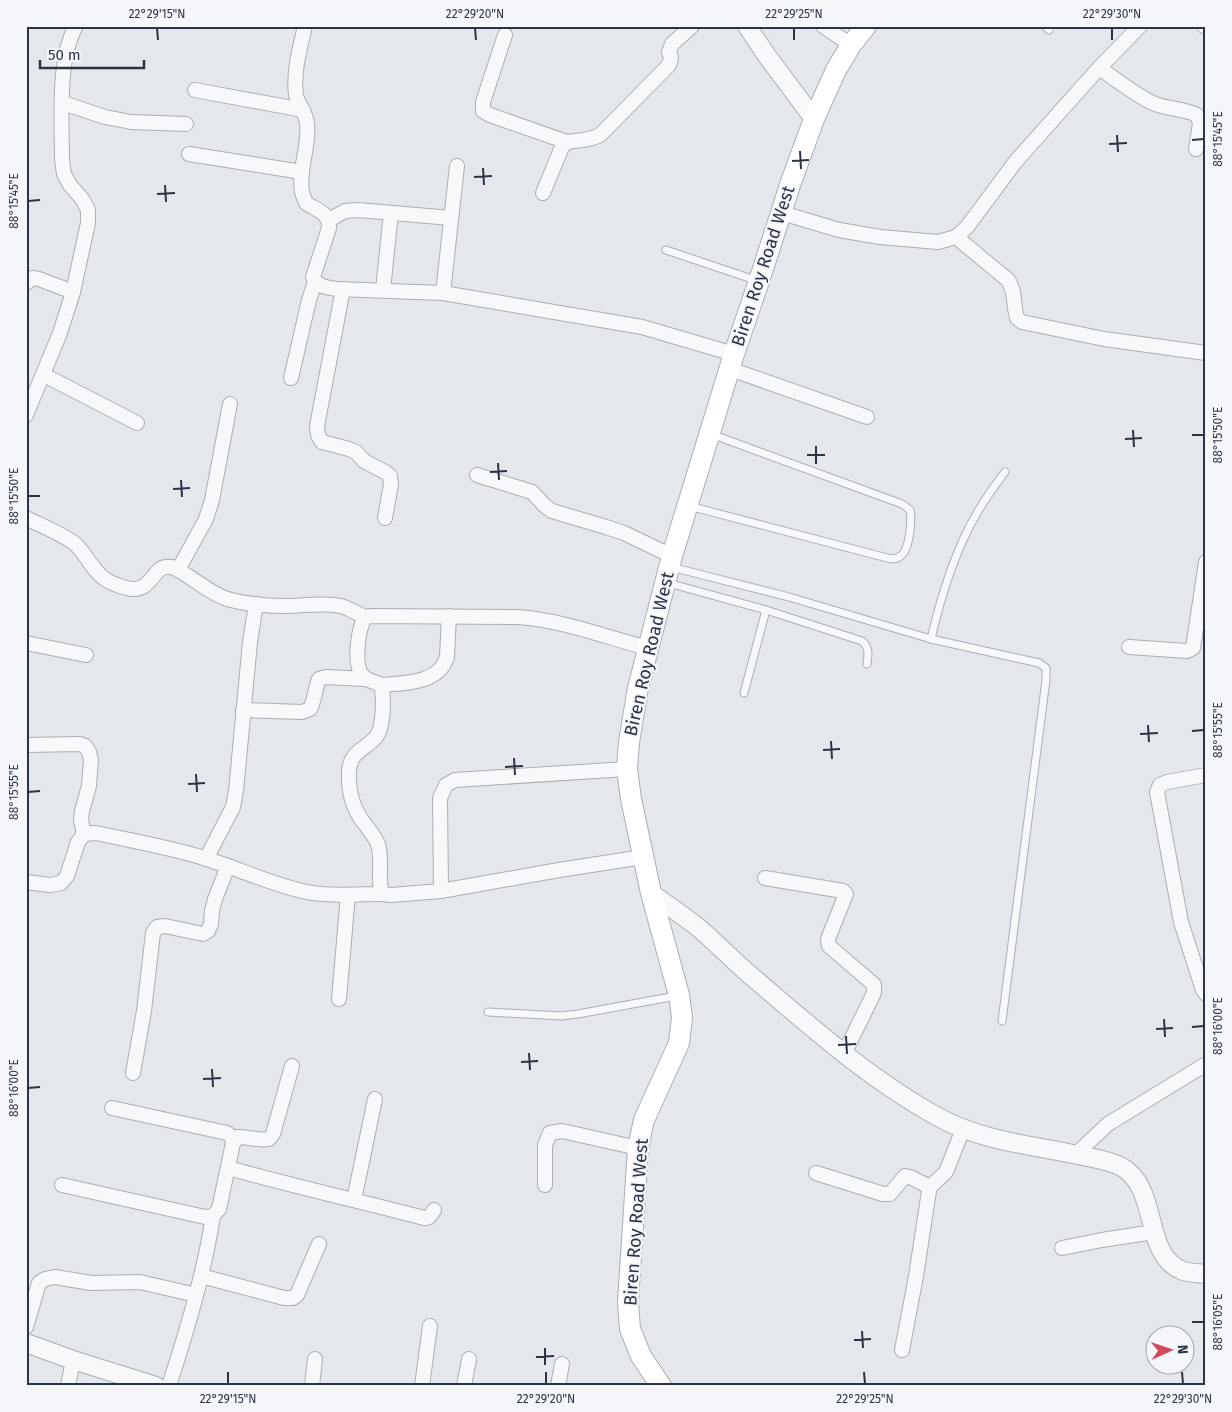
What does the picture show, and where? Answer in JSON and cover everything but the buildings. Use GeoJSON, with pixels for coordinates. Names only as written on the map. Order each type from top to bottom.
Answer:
{"type":"FeatureCollection","features":[{"type":"Feature","properties":{"kind":"main road","name":"Biren Roy Road West"},"geometry":{"type":"LineString","coordinates":[[662,1386],[641,1356],[630,1329],[628,1302],[638,1148],[644,1120],[679,1043],[682,1017],[679,995],[651,893],[631,799],[627,769],[629,742],[648,648],[669,568],[732,362],[791,182],[814,119],[836,70],[851,45],[866,26]]}},
{"type":"Feature","properties":{"kind":"street"},"geometry":{"type":"LineString","coordinates":[[26,415],[60,334],[73,292],[88,223],[88,210],[64,174],[62,160],[63,73],[66,48],[76,26]]}},
{"type":"Feature","properties":{"kind":"street"},"geometry":{"type":"LineString","coordinates":[[305,26],[296,81],[297,97],[304,110],[307,123],[302,192],[306,203],[325,214],[329,220],[329,228],[313,277],[320,286],[336,289],[443,293],[642,328],[867,417]]}},
{"type":"Feature","properties":{"kind":"street"},"geometry":{"type":"LineString","coordinates":[[505,36],[483,102],[483,111],[490,116],[567,142],[594,139],[600,135],[669,65],[671,58],[669,52],[672,44],[692,26]]}},
{"type":"Feature","properties":{"kind":"street"},"geometry":{"type":"LineString","coordinates":[[747,26],[814,119]]}},
{"type":"Feature","properties":{"kind":"street"},"geometry":{"type":"LineString","coordinates":[[823,26],[851,45]]}},
{"type":"Feature","properties":{"kind":"street"},"geometry":{"type":"LineString","coordinates":[[782,213],[839,230],[880,238],[938,242],[956,237],[967,227],[1016,161],[1099,68],[1140,26]]}},
{"type":"Feature","properties":{"kind":"street"},"geometry":{"type":"LineString","coordinates":[[1099,68],[1156,104],[1190,112],[1197,116],[1200,123],[1196,149]]}},
{"type":"Feature","properties":{"kind":"street"},"geometry":{"type":"LineString","coordinates":[[195,90],[304,110]]}},
{"type":"Feature","properties":{"kind":"street"},"geometry":{"type":"LineString","coordinates":[[62,102],[105,117],[131,122],[186,124]]}},
{"type":"Feature","properties":{"kind":"street"},"geometry":{"type":"LineString","coordinates":[[543,193],[562,147],[567,142]]}},
{"type":"Feature","properties":{"kind":"street"},"geometry":{"type":"LineString","coordinates":[[189,154],[302,172]]}},
{"type":"Feature","properties":{"kind":"street"},"geometry":{"type":"LineString","coordinates":[[443,293],[457,166]]}},
{"type":"Feature","properties":{"kind":"street"},"geometry":{"type":"LineString","coordinates":[[329,220],[346,211],[358,210],[452,218]]}},
{"type":"Feature","properties":{"kind":"street"},"geometry":{"type":"LineString","coordinates":[[383,290],[391,213]]}},
{"type":"Feature","properties":{"kind":"street"},"geometry":{"type":"LineString","coordinates":[[956,237],[1008,280],[1012,286],[1017,318],[1022,322],[1104,339],[1206,353]]}},
{"type":"Feature","properties":{"kind":"street"},"geometry":{"type":"LineString","coordinates":[[26,283],[32,278],[39,279],[73,292]]}},
{"type":"Feature","properties":{"kind":"street"},"geometry":{"type":"LineString","coordinates":[[291,378],[315,282]]}},
{"type":"Feature","properties":{"kind":"street"},"geometry":{"type":"LineString","coordinates":[[343,289],[317,426],[318,435],[322,442],[356,452],[364,461],[390,476],[391,484],[385,518]]}},
{"type":"Feature","properties":{"kind":"street"},"geometry":{"type":"LineString","coordinates":[[44,375],[137,423]]}},
{"type":"Feature","properties":{"kind":"street"},"geometry":{"type":"LineString","coordinates":[[178,570],[206,518],[212,500],[230,404]]}},
{"type":"Feature","properties":{"kind":"street"},"geometry":{"type":"LineString","coordinates":[[478,475],[532,492],[552,511],[624,533],[669,568]]}},
{"type":"Feature","properties":{"kind":"street"},"geometry":{"type":"LineString","coordinates":[[26,518],[72,542],[80,548],[101,577],[113,584],[129,589],[138,590],[146,585],[164,567],[171,566],[213,593],[227,599],[256,604],[283,606],[324,604],[344,607],[365,617],[534,618],[648,648]]}},
{"type":"Feature","properties":{"kind":"street"},"geometry":{"type":"LineString","coordinates":[[1130,647],[1187,651],[1193,648],[1206,562]]}},
{"type":"Feature","properties":{"kind":"street"},"geometry":{"type":"LineString","coordinates":[[206,858],[233,807],[250,642],[256,604]]}},
{"type":"Feature","properties":{"kind":"street"},"geometry":{"type":"LineString","coordinates":[[244,710],[302,712],[310,709],[319,679],[326,677],[365,679],[381,684],[417,681],[428,678],[445,663],[449,616]]}},
{"type":"Feature","properties":{"kind":"street"},"geometry":{"type":"LineString","coordinates":[[365,617],[359,636],[358,663],[360,673],[365,679]]}},
{"type":"Feature","properties":{"kind":"street"},"geometry":{"type":"LineString","coordinates":[[26,643],[86,655]]}},
{"type":"Feature","properties":{"kind":"street"},"geometry":{"type":"LineString","coordinates":[[381,684],[384,692],[381,726],[378,735],[358,751],[352,760],[349,770],[350,794],[354,806],[378,846],[380,858],[379,884],[382,894]]}},
{"type":"Feature","properties":{"kind":"street"},"geometry":{"type":"LineString","coordinates":[[26,744],[80,744],[85,746],[89,752],[89,786],[81,820],[84,834]]}},
{"type":"Feature","properties":{"kind":"street"},"geometry":{"type":"LineString","coordinates":[[441,890],[440,798],[446,786],[455,780],[627,769]]}},
{"type":"Feature","properties":{"kind":"street"},"geometry":{"type":"LineString","coordinates":[[1206,776],[1167,782],[1160,785],[1158,792],[1182,922],[1203,990],[1206,994]]}},
{"type":"Feature","properties":{"kind":"street"},"geometry":{"type":"LineString","coordinates":[[26,882],[50,885],[61,883],[67,876],[78,842],[84,834],[96,833],[170,848],[206,858],[278,884],[303,891],[326,894],[382,894],[391,896],[441,890],[644,857]]}},
{"type":"Feature","properties":{"kind":"street"},"geometry":{"type":"LineString","coordinates":[[133,1073],[144,1012],[153,934],[157,927],[165,926],[203,934],[208,931],[215,899],[228,866]]}},
{"type":"Feature","properties":{"kind":"street"},"geometry":{"type":"LineString","coordinates":[[765,878],[842,890],[846,894],[828,939],[829,946],[871,982],[875,988],[844,1054]]}},
{"type":"Feature","properties":{"kind":"street"},"geometry":{"type":"LineString","coordinates":[[651,893],[699,928],[749,974],[844,1054],[892,1090],[941,1119],[984,1136],[1075,1154],[1108,1162],[1123,1168],[1138,1182],[1160,1250],[1171,1263],[1184,1271],[1206,1274]]}},
{"type":"Feature","properties":{"kind":"street"},"geometry":{"type":"LineString","coordinates":[[339,999],[348,894]]}},
{"type":"Feature","properties":{"kind":"street"},"geometry":{"type":"LineString","coordinates":[[1075,1154],[1108,1124],[1206,1064]]}},
{"type":"Feature","properties":{"kind":"street"},"geometry":{"type":"LineString","coordinates":[[232,1143],[238,1137],[265,1140],[273,1134],[292,1066]]}},
{"type":"Feature","properties":{"kind":"street"},"geometry":{"type":"LineString","coordinates":[[354,1200],[376,1099]]}},
{"type":"Feature","properties":{"kind":"street"},"geometry":{"type":"LineString","coordinates":[[112,1108],[227,1133],[231,1136],[232,1143],[228,1168],[218,1209],[213,1216],[201,1276],[169,1386]]}},
{"type":"Feature","properties":{"kind":"street"},"geometry":{"type":"LineString","coordinates":[[902,1350],[930,1188],[946,1172],[963,1129]]}},
{"type":"Feature","properties":{"kind":"street"},"geometry":{"type":"LineString","coordinates":[[545,1185],[545,1145],[550,1133],[562,1130],[638,1148]]}},
{"type":"Feature","properties":{"kind":"street"},"geometry":{"type":"LineString","coordinates":[[228,1168],[424,1218],[431,1216],[434,1210]]}},
{"type":"Feature","properties":{"kind":"street"},"geometry":{"type":"LineString","coordinates":[[816,1173],[887,1195],[893,1191],[905,1176],[930,1188]]}},
{"type":"Feature","properties":{"kind":"street"},"geometry":{"type":"LineString","coordinates":[[62,1185],[205,1217],[213,1216]]}},
{"type":"Feature","properties":{"kind":"street"},"geometry":{"type":"LineString","coordinates":[[1062,1248],[1154,1232]]}},
{"type":"Feature","properties":{"kind":"street"},"geometry":{"type":"LineString","coordinates":[[201,1276],[284,1298],[293,1298],[297,1295],[319,1244]]}},
{"type":"Feature","properties":{"kind":"street"},"geometry":{"type":"LineString","coordinates":[[26,1327],[39,1283],[45,1279],[55,1277],[91,1282],[140,1282],[196,1295]]}},
{"type":"Feature","properties":{"kind":"street"},"geometry":{"type":"LineString","coordinates":[[422,1386],[430,1326]]}},
{"type":"Feature","properties":{"kind":"street"},"geometry":{"type":"LineString","coordinates":[[26,1343],[156,1386]]}},
{"type":"Feature","properties":{"kind":"street"},"geometry":{"type":"LineString","coordinates":[[312,1386],[315,1358]]}},
{"type":"Feature","properties":{"kind":"street"},"geometry":{"type":"LineString","coordinates":[[464,1386],[469,1359]]}},
{"type":"Feature","properties":{"kind":"street"},"geometry":{"type":"LineString","coordinates":[[68,1386],[73,1360]]}},
{"type":"Feature","properties":{"kind":"street"},"geometry":{"type":"LineString","coordinates":[[558,1386],[562,1364]]}},
{"type":"Feature","properties":{"kind":"lane"},"geometry":{"type":"LineString","coordinates":[[666,250],[760,281]]}},
{"type":"Feature","properties":{"kind":"lane"},"geometry":{"type":"LineString","coordinates":[[688,506],[891,559],[900,557],[906,550],[912,519],[910,510],[902,504],[710,434]]}},
{"type":"Feature","properties":{"kind":"lane"},"geometry":{"type":"LineString","coordinates":[[931,639],[946,582],[967,532],[977,512],[1005,472]]}},
{"type":"Feature","properties":{"kind":"lane"},"geometry":{"type":"LineString","coordinates":[[669,568],[789,597],[931,639],[1039,663],[1046,668],[1002,1021]]}},
{"type":"Feature","properties":{"kind":"lane"},"geometry":{"type":"LineString","coordinates":[[669,568],[766,610],[862,641],[867,645],[867,664]]}},
{"type":"Feature","properties":{"kind":"lane"},"geometry":{"type":"LineString","coordinates":[[744,693],[766,610]]}},
{"type":"Feature","properties":{"kind":"lane"},"geometry":{"type":"LineString","coordinates":[[488,1012],[561,1016],[679,995]]}}]}
